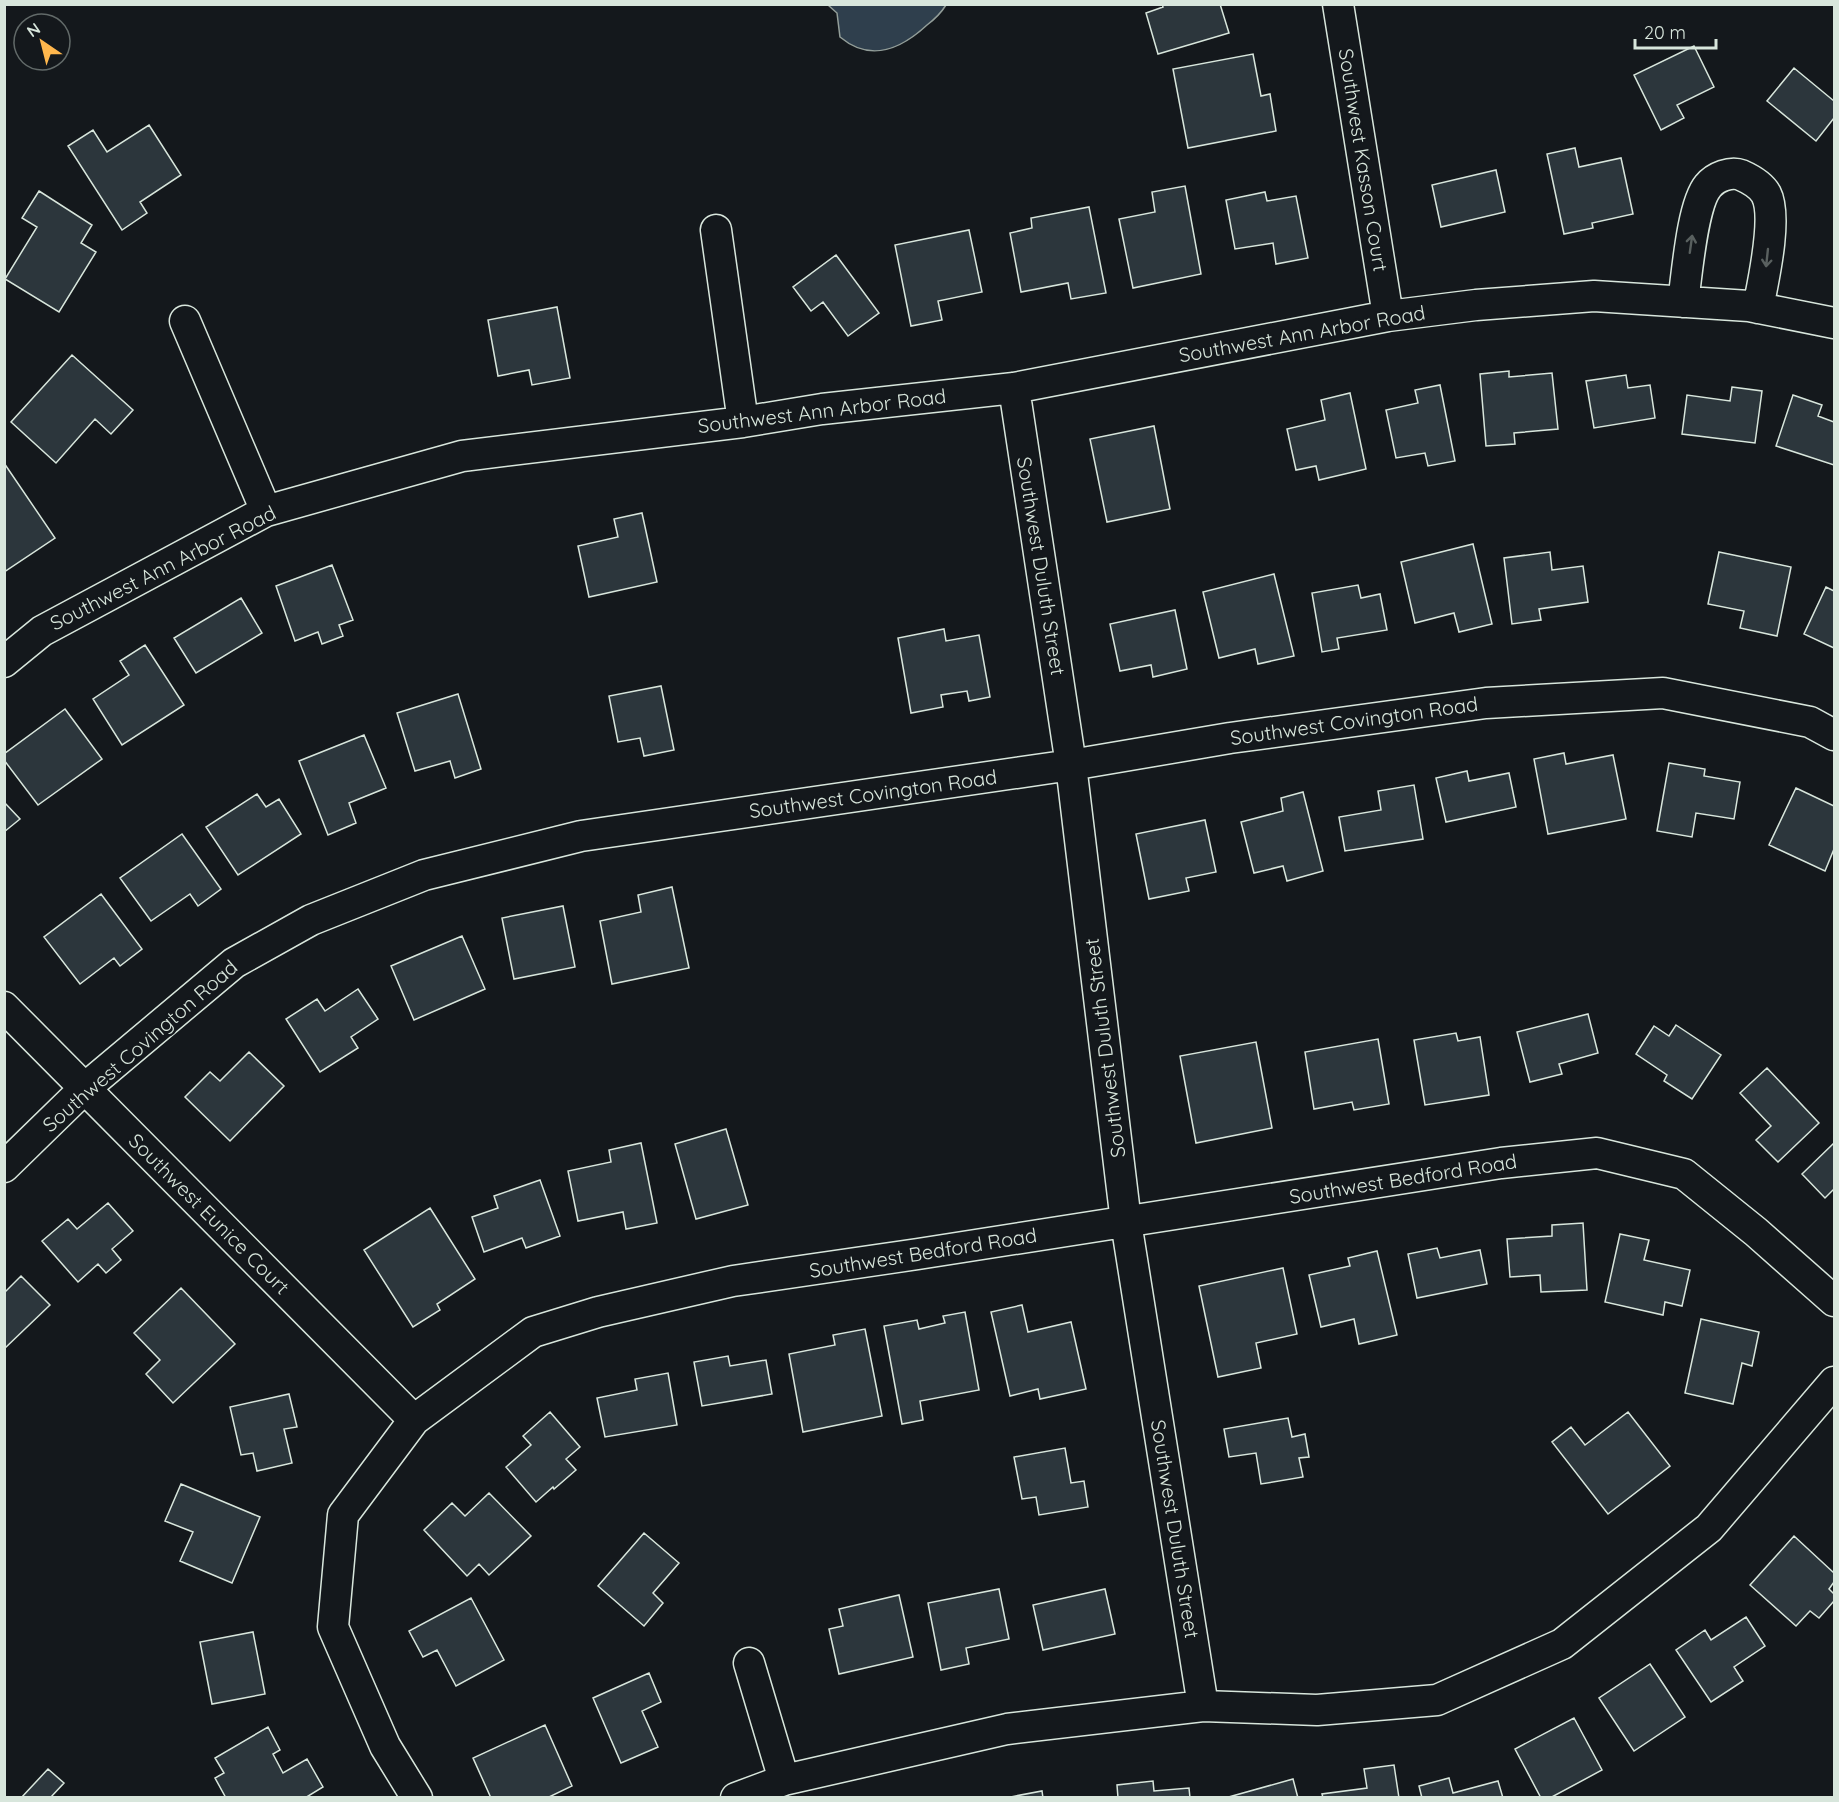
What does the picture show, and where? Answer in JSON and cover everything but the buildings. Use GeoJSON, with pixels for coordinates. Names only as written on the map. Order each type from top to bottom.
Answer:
{"type":"FeatureCollection","features":[{"type":"Feature","properties":{"kind":"street","name":"Southwest Kasson Court"},"geometry":{"type":"LineString","coordinates":[[1338,4],[1388,316]]}},
{"type":"Feature","properties":{"kind":"street"},"geometry":{"type":"LineString","coordinates":[[1683,302],[1693,231],[1700,202],[1708,185],[1720,176],[1738,174],[1758,184],[1766,194],[1771,220],[1767,264],[1758,308]]}},
{"type":"Feature","properties":{"kind":"street"},"geometry":{"type":"LineString","coordinates":[[716,231],[743,422]]}},
{"type":"Feature","properties":{"kind":"street","name":"Southwest Ann Arbor Road"},"geometry":{"type":"LineString","coordinates":[[4,662],[42,631],[266,511],[462,456],[743,422],[822,409],[1014,388],[1388,316],[1476,305],[1594,296],[1758,308],[1834,324]]}},
{"type":"Feature","properties":{"kind":"street"},"geometry":{"type":"LineString","coordinates":[[185,321],[266,511]]}},
{"type":"Feature","properties":{"kind":"street","name":"Southwest Duluth Street"},"geometry":{"type":"LineString","coordinates":[[1014,388],[1071,765],[1126,1222],[1203,1706]]}},
{"type":"Feature","properties":{"kind":"street","name":"Southwest Covington Road"},"geometry":{"type":"LineString","coordinates":[[4,1167],[84,1089],[234,963],[310,920],[424,874],[581,837],[1071,765],[1230,738],[1486,703],[1663,693],[1810,722],[1834,735]]}},
{"type":"Feature","properties":{"kind":"street","name":"Southwest Eunice Court"},"geometry":{"type":"LineString","coordinates":[[4,1007],[414,1420]]}},
{"type":"Feature","properties":{"kind":"street","name":"Southwest Bedford Road"},"geometry":{"type":"LineString","coordinates":[[417,1797],[385,1746],[333,1627],[343,1515],[414,1420],[533,1332],[598,1312],[733,1281],[1501,1163],[1597,1153],[1684,1174],[1756,1232],[1834,1301]]}},
{"type":"Feature","properties":{"kind":"street"},"geometry":{"type":"LineString","coordinates":[[736,1797],[784,1780],[1007,1729],[1203,1706],[1317,1710],[1437,1700],[1562,1644],[1709,1528],[1834,1382]]}},
{"type":"Feature","properties":{"kind":"street"},"geometry":{"type":"LineString","coordinates":[[749,1663],[784,1780]]}},
{"type":"Feature","properties":{"kind":"water"},"geometry":{"type":"Polygon","coordinates":[[[828,5],[946,5],[935,18],[907,41],[885,50],[874,51],[852,45],[840,37],[837,13],[828,5]]]}}]}
